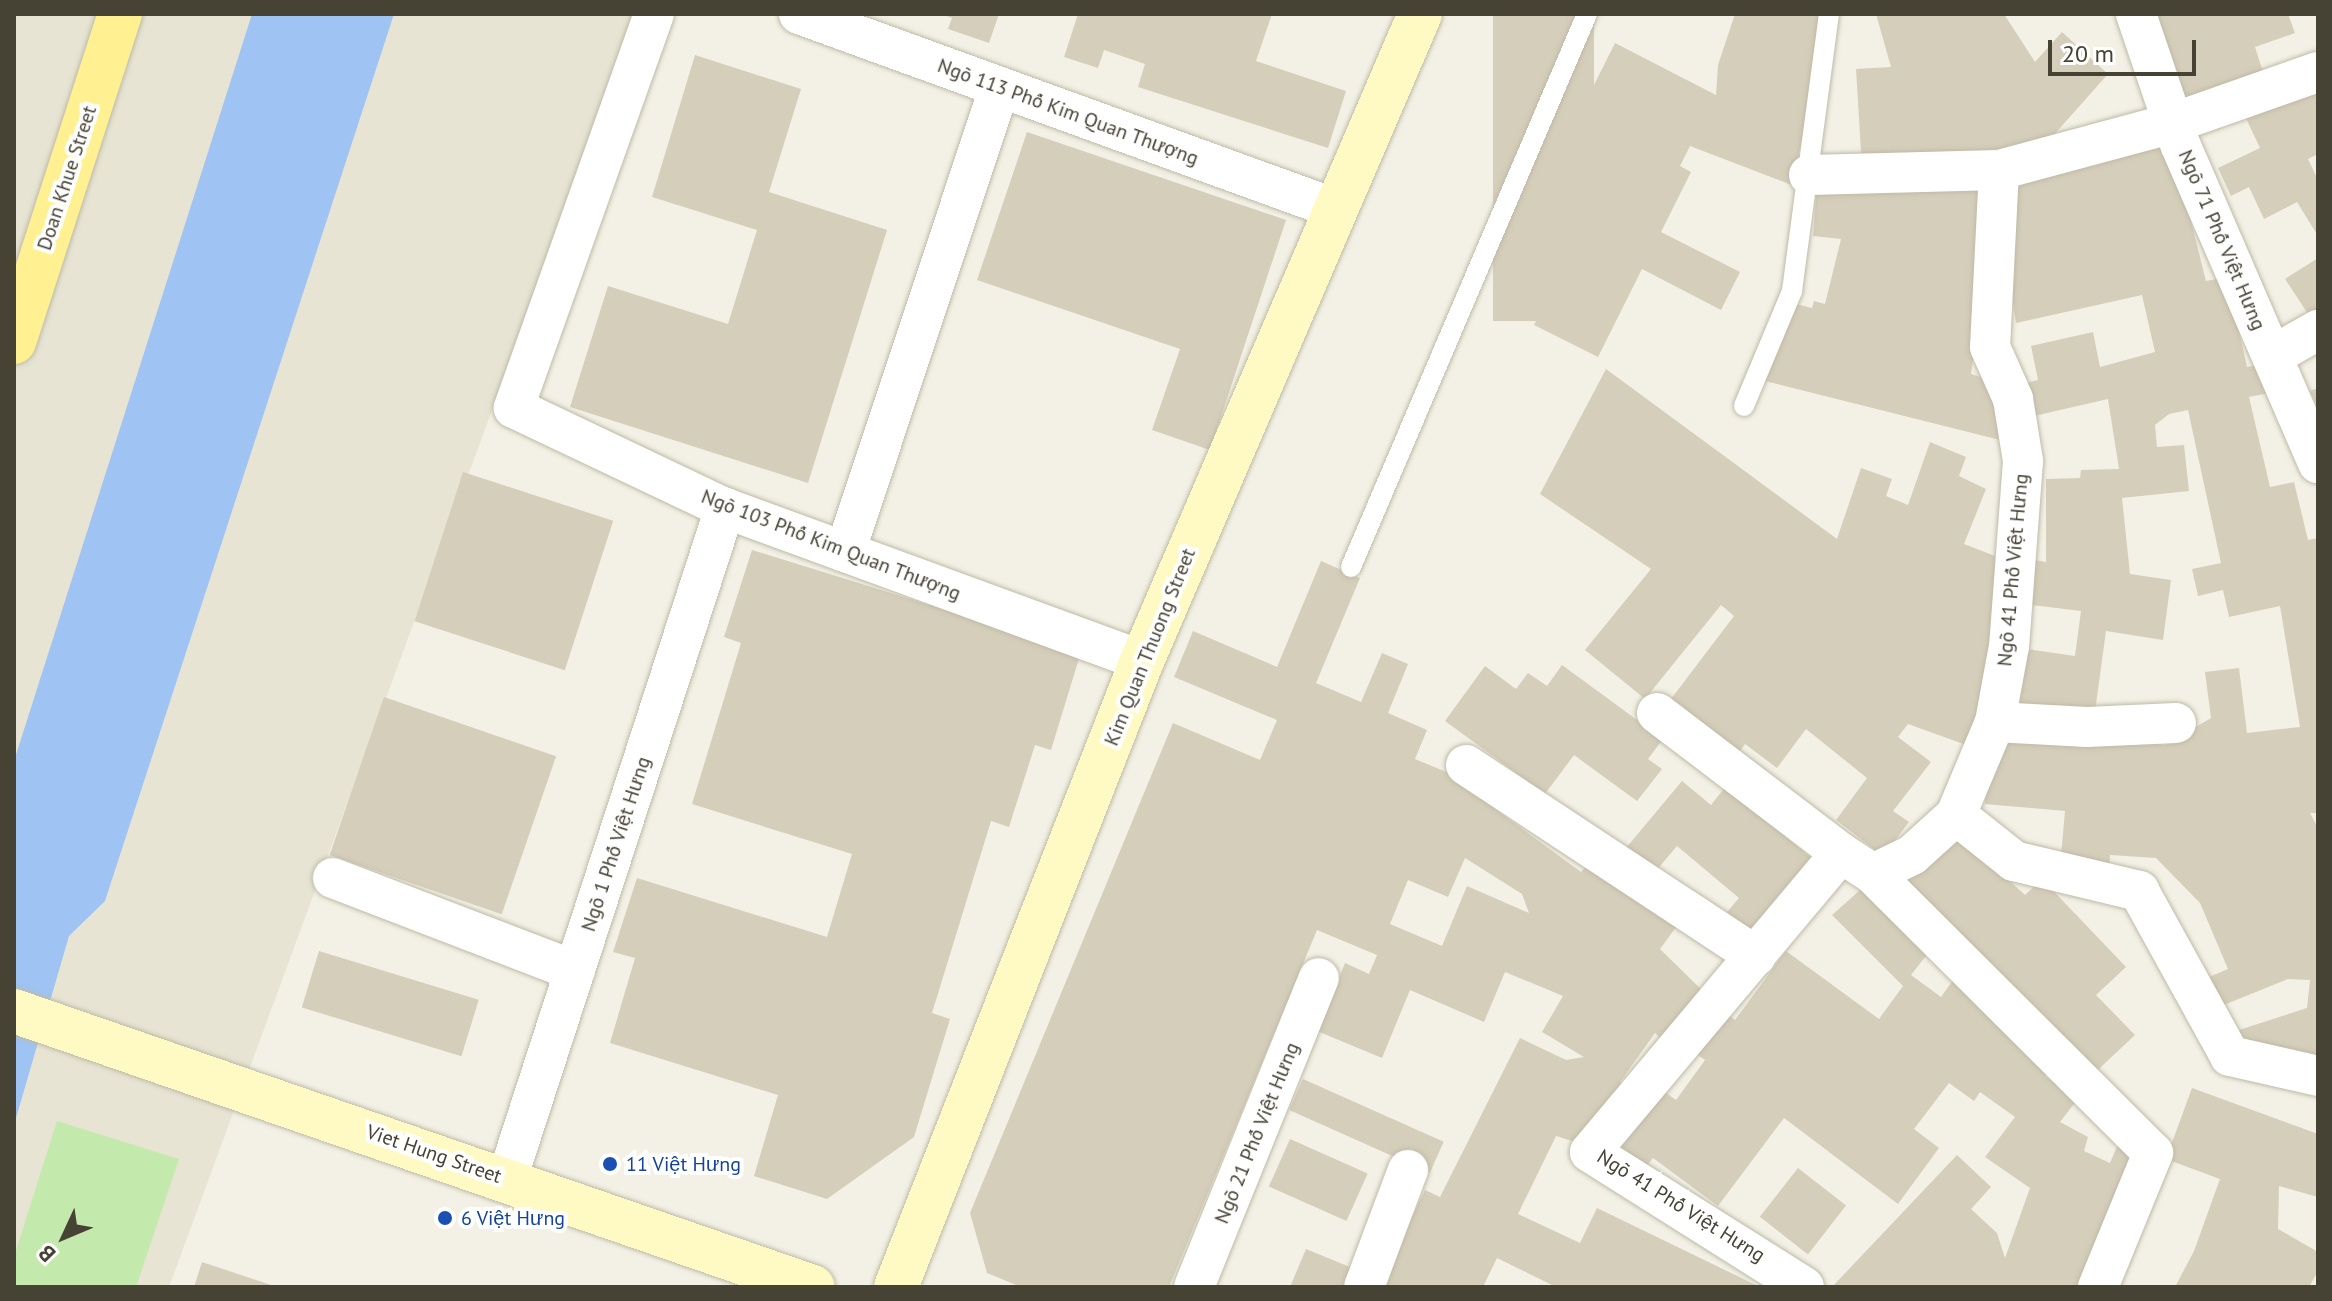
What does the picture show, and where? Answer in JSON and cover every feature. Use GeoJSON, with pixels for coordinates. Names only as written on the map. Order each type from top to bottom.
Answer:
{"type":"FeatureCollection","features":[{"type":"Feature","properties":{"kind":"main road","name":"Doan Khue Street"},"geometry":{"type":"LineString","coordinates":[[14,342],[120,14]]}},
{"type":"Feature","properties":{"kind":"street","name":"Ngõ 103 Phố Kim Quan Thượng"},"geometry":{"type":"LineString","coordinates":[[654,14],[514,408],[725,508],[1142,661]]}},
{"type":"Feature","properties":{"kind":"street","name":"Ngõ 113 Phố Kim Quan Thượng"},"geometry":{"type":"LineString","coordinates":[[799,14],[1336,209]]}},
{"type":"Feature","properties":{"kind":"street","name":"Kim Quan Thuong Street"},"geometry":{"type":"LineString","coordinates":[[896,1287],[1142,661],[1420,14]]}},
{"type":"Feature","properties":{"kind":"street","name":"Ngõ 71 Phố Việt Hưng"},"geometry":{"type":"LineString","coordinates":[[2136,14],[2173,123],[2318,463]]}},
{"type":"Feature","properties":{"kind":"street"},"geometry":{"type":"LineString","coordinates":[[1809,175],[1999,170],[2173,123],[2318,72]]}},
{"type":"Feature","properties":{"kind":"street"},"geometry":{"type":"LineString","coordinates":[[845,552],[1000,87]]}},
{"type":"Feature","properties":{"kind":"street","name":"Ngõ 41 Phố Việt Hưng"},"geometry":{"type":"LineString","coordinates":[[1804,1287],[1590,1152],[1756,956],[1857,864],[1912,855],[1956,815],[1995,722],[2009,646],[2023,461],[2013,399],[1990,347],[1999,170]]}},
{"type":"Feature","properties":{"kind":"street"},"geometry":{"type":"LineString","coordinates":[[2272,356],[2318,330]]}},
{"type":"Feature","properties":{"kind":"street","name":"Ngõ 1 Phố Việt Hưng"},"geometry":{"type":"LineString","coordinates":[[507,1179],[725,508]]}},
{"type":"Feature","properties":{"kind":"street"},"geometry":{"type":"LineString","coordinates":[[1657,713],[1857,864],[2153,1153],[2098,1287]]}},
{"type":"Feature","properties":{"kind":"street"},"geometry":{"type":"LineString","coordinates":[[1995,722],[2087,727],[2176,723]]}},
{"type":"Feature","properties":{"kind":"street"},"geometry":{"type":"LineString","coordinates":[[1466,765],[1756,956]]}},
{"type":"Feature","properties":{"kind":"street"},"geometry":{"type":"LineString","coordinates":[[1956,815],[2014,861],[2139,891],[2230,1056],[2318,1076]]}},
{"type":"Feature","properties":{"kind":"street"},"geometry":{"type":"LineString","coordinates":[[333,878],[575,971]]}},
{"type":"Feature","properties":{"kind":"street","name":"Ngõ 21 Phố Việt Hưng"},"geometry":{"type":"LineString","coordinates":[[1194,1287],[1319,978]]}},
{"type":"Feature","properties":{"kind":"street","name":"Viet Hung Street"},"geometry":{"type":"LineString","coordinates":[[34,1017],[813,1287]]}},
{"type":"Feature","properties":{"kind":"street"},"geometry":{"type":"LineString","coordinates":[[1364,1287],[1408,1170]]}},
{"type":"Feature","properties":{"kind":"lane"},"geometry":{"type":"LineString","coordinates":[[1351,567],[1587,14]]}},
{"type":"Feature","properties":{"kind":"lane"},"geometry":{"type":"LineString","coordinates":[[1744,406],[1792,291],[1829,14]]}},
{"type":"Feature","properties":{"kind":"shaded area"},"geometry":{"type":"Polygon","coordinates":[[[14,14],[638,14],[169,1287],[14,1287],[14,14]]]}},
{"type":"Feature","properties":{"kind":"green space"},"geometry":{"type":"Polygon","coordinates":[[[57,1121],[179,1159],[136,1287],[14,1287],[14,1257],[57,1121]]]}},
{"type":"Feature","properties":{"kind":"water"},"geometry":{"type":"Polygon","coordinates":[[[252,14],[394,14],[105,901],[69,936],[14,1125],[14,761],[252,14]]]}},
{"type":"Feature","properties":{"kind":"building"},"geometry":{"type":"Polygon","coordinates":[[[942,14],[999,14],[989,43],[948,29],[952,18],[942,14]]]}},
{"type":"Feature","properties":{"kind":"building"},"geometry":{"type":"Polygon","coordinates":[[[1078,14],[1272,14],[1256,61],[1346,91],[1328,148],[1138,87],[1145,64],[1104,50],[1098,68],[1064,57],[1078,14]]]}},
{"type":"Feature","properties":{"kind":"building"},"geometry":{"type":"Polygon","coordinates":[[[1493,14],[1594,14],[1594,321],[1493,321],[1493,14]]]}},
{"type":"Feature","properties":{"kind":"building"},"geometry":{"type":"Polygon","coordinates":[[[1735,14],[1829,14],[1792,185],[1690,146],[1680,166],[1691,172],[1661,232],[1740,272],[1721,310],[1642,269],[1598,357],[1534,325],[1589,215],[1541,191],[1615,43],[1716,95],[1718,65],[1735,14]]]}},
{"type":"Feature","properties":{"kind":"building"},"geometry":{"type":"Polygon","coordinates":[[[1876,14],[2004,14],[2035,62],[2062,32],[2108,74],[2052,137],[1954,162],[1862,168],[1856,69],[1891,67],[1876,14]]]}},
{"type":"Feature","properties":{"kind":"building"},"geometry":{"type":"Polygon","coordinates":[[[2148,14],[2288,14],[2295,33],[2255,47],[2263,72],[2180,102],[2148,14]]]}},
{"type":"Feature","properties":{"kind":"building"},"geometry":{"type":"Polygon","coordinates":[[[695,55],[801,89],[769,192],[887,230],[808,483],[570,407],[608,286],[728,324],[757,230],[652,197],[695,55]]]}},
{"type":"Feature","properties":{"kind":"building"},"geometry":{"type":"Polygon","coordinates":[[[2318,77],[2318,154],[2308,159],[2318,180],[2318,236],[2297,202],[2264,219],[2249,187],[2231,196],[2218,168],[2260,148],[2242,110],[2318,77]]]}},
{"type":"Feature","properties":{"kind":"building"},"geometry":{"type":"Polygon","coordinates":[[[2168,130],[2206,281],[2227,277],[2247,367],[2262,364],[2269,393],[2249,397],[2270,487],[2294,482],[2308,540],[2318,538],[2318,813],[2310,813],[2318,828],[2318,1067],[2301,1066],[2233,1032],[2307,1008],[2310,980],[2288,979],[2214,1009],[2202,980],[2228,969],[2200,903],[2156,858],[2110,855],[2109,870],[2060,867],[2065,811],[1985,804],[1990,730],[2166,745],[2211,718],[2205,672],[2239,668],[2247,733],[2300,727],[2280,606],[2229,617],[2223,590],[2198,596],[2192,569],[2221,563],[2188,410],[2169,414],[2155,425],[2157,447],[2184,445],[2189,491],[2122,498],[2130,574],[2171,580],[2163,640],[2106,631],[2094,719],[2012,708],[2020,648],[2075,656],[2081,611],[2023,604],[2030,559],[2046,562],[2046,479],[2080,478],[2081,470],[2119,469],[2108,399],[2034,416],[2026,383],[2038,380],[2031,346],[2093,332],[2100,367],[2155,352],[2142,295],[2016,323],[2006,256],[2011,189],[2168,130]]]}},
{"type":"Feature","properties":{"kind":"building"},"geometry":{"type":"Polygon","coordinates":[[[1027,132],[1286,220],[1210,450],[1152,430],[1180,349],[977,280],[1027,132]]]}},
{"type":"Feature","properties":{"kind":"building"},"geometry":{"type":"Polygon","coordinates":[[[1817,184],[1998,190],[1971,374],[2004,384],[2012,443],[1765,381],[1784,301],[1812,308],[1814,301],[1825,304],[1841,239],[1813,236],[1817,184]]]}},
{"type":"Feature","properties":{"kind":"building"},"geometry":{"type":"Polygon","coordinates":[[[2318,258],[2318,321],[2314,323],[2285,279],[2318,258]]]}},
{"type":"Feature","properties":{"kind":"building"},"geometry":{"type":"Polygon","coordinates":[[[1606,369],[1837,539],[1861,468],[1892,479],[1886,496],[1908,505],[1930,442],[1966,457],[1959,476],[1986,489],[1964,544],[2021,566],[1985,661],[2000,664],[1969,746],[1908,724],[1898,737],[1931,762],[1893,811],[1909,822],[1883,856],[1836,820],[1867,778],[1806,729],[1777,768],[1745,744],[1735,758],[1690,724],[1695,717],[1671,699],[1734,616],[1721,605],[1645,699],[1585,650],[1651,569],[1540,494],[1606,369]]]}},
{"type":"Feature","properties":{"kind":"building"},"geometry":{"type":"Polygon","coordinates":[[[2318,388],[2318,407],[2310,391],[2318,388]]]}},
{"type":"Feature","properties":{"kind":"building"},"geometry":{"type":"Polygon","coordinates":[[[463,472],[613,521],[565,670],[414,621],[463,472]]]}},
{"type":"Feature","properties":{"kind":"building"},"geometry":{"type":"Polygon","coordinates":[[[752,550],[1081,652],[1051,750],[1035,745],[1009,827],[991,821],[932,1013],[950,1019],[914,1137],[827,1199],[754,1176],[778,1095],[610,1043],[635,958],[613,952],[637,878],[827,937],[852,854],[692,804],[741,643],[724,637],[752,550]]]}},
{"type":"Feature","properties":{"kind":"building"},"geometry":{"type":"Polygon","coordinates":[[[1321,561],[1360,578],[1316,683],[1361,702],[1382,653],[1408,664],[1388,713],[1427,730],[1415,759],[1492,791],[1487,803],[1581,872],[1594,858],[1679,923],[1660,949],[1711,999],[1669,1046],[1655,1033],[1620,1082],[1630,1091],[1585,1145],[1556,1136],[1518,1214],[1580,1243],[1597,1208],[1760,1287],[1556,1287],[1497,1258],[1483,1287],[1378,1287],[1425,1190],[1440,1197],[1520,1038],[1566,1060],[1584,1057],[1542,1032],[1563,996],[1505,972],[1484,1022],[1410,990],[1382,1058],[1317,1031],[1345,963],[1369,974],[1377,955],[1317,930],[1169,1287],[1021,1287],[987,1273],[970,1213],[1173,723],[1260,760],[1277,720],[1174,677],[1193,631],[1277,667],[1321,561]],[[1465,858],[1448,897],[1408,880],[1390,924],[1442,946],[1467,886],[1529,913],[1522,894],[1465,858]]]}},
{"type":"Feature","properties":{"kind":"building"},"geometry":{"type":"Polygon","coordinates":[[[1562,665],[1663,739],[1648,759],[1662,769],[1637,801],[1574,755],[1545,794],[1445,721],[1485,666],[1516,689],[1528,673],[1547,686],[1562,665]]]}},
{"type":"Feature","properties":{"kind":"building"},"geometry":{"type":"Polygon","coordinates":[[[384,697],[556,756],[502,914],[330,855],[384,697]]]}},
{"type":"Feature","properties":{"kind":"building"},"geometry":{"type":"Polygon","coordinates":[[[1682,781],[1711,805],[1726,786],[1824,869],[1763,942],[1727,912],[1739,898],[1677,846],[1655,872],[1626,848],[1682,781]]]}},
{"type":"Feature","properties":{"kind":"building"},"geometry":{"type":"Polygon","coordinates":[[[1952,828],[2025,895],[2042,879],[2126,967],[2096,995],[2135,1035],[2086,1081],[1895,882],[1952,828]]]}},
{"type":"Feature","properties":{"kind":"building"},"geometry":{"type":"Polygon","coordinates":[[[1868,883],[1932,948],[1911,975],[1941,997],[1958,973],[2054,1063],[2045,1076],[2077,1100],[2060,1122],[2088,1137],[2084,1151],[2110,1163],[2119,1142],[2152,1156],[2090,1287],[1832,1287],[1957,1155],[1991,1187],[1971,1209],[1997,1233],[2005,1258],[2030,1188],[1985,1157],[2015,1117],[1980,1092],[1974,1101],[1949,1083],[1914,1129],[1939,1148],[1898,1204],[1784,1118],[1718,1206],[1653,1158],[1644,1169],[1611,1144],[1655,1085],[1676,1100],[1705,1060],[1691,1050],[1722,1010],[1735,1020],[1786,951],[1879,1019],[1903,986],[1832,915],[1868,883]]]}},
{"type":"Feature","properties":{"kind":"building"},"geometry":{"type":"Polygon","coordinates":[[[319,951],[479,1000],[461,1056],[302,1007],[319,951]]]}},
{"type":"Feature","properties":{"kind":"building"},"geometry":{"type":"Polygon","coordinates":[[[1303,1079],[1444,1142],[1430,1173],[1289,1110],[1303,1079]]]}},
{"type":"Feature","properties":{"kind":"building"},"geometry":{"type":"Polygon","coordinates":[[[2192,1088],[2318,1134],[2318,1197],[2279,1186],[2278,1229],[2318,1252],[2318,1271],[2309,1287],[2175,1287],[2194,1251],[2220,1179],[2166,1159],[2192,1088]]]}},
{"type":"Feature","properties":{"kind":"building"},"geometry":{"type":"Polygon","coordinates":[[[1290,1139],[1368,1174],[1347,1221],[1269,1187],[1290,1139]]]}},
{"type":"Feature","properties":{"kind":"building"},"geometry":{"type":"Polygon","coordinates":[[[1798,1168],[1846,1206],[1808,1254],[1760,1217],[1798,1168]]]}},
{"type":"Feature","properties":{"kind":"building"},"geometry":{"type":"Polygon","coordinates":[[[1306,1249],[1362,1272],[1356,1287],[1290,1287],[1306,1249]]]}},
{"type":"Feature","properties":{"kind":"building"},"geometry":{"type":"Polygon","coordinates":[[[202,1262],[274,1286],[274,1287],[194,1287],[202,1262]]]}},
{"type":"Feature","properties":{"kind":"place","name":"11 Việt Hưng"},"geometry":{"type":"Point","coordinates":[610,1164]}},
{"type":"Feature","properties":{"kind":"place","name":"6 Việt Hưng"},"geometry":{"type":"Point","coordinates":[445,1218]}}]}
